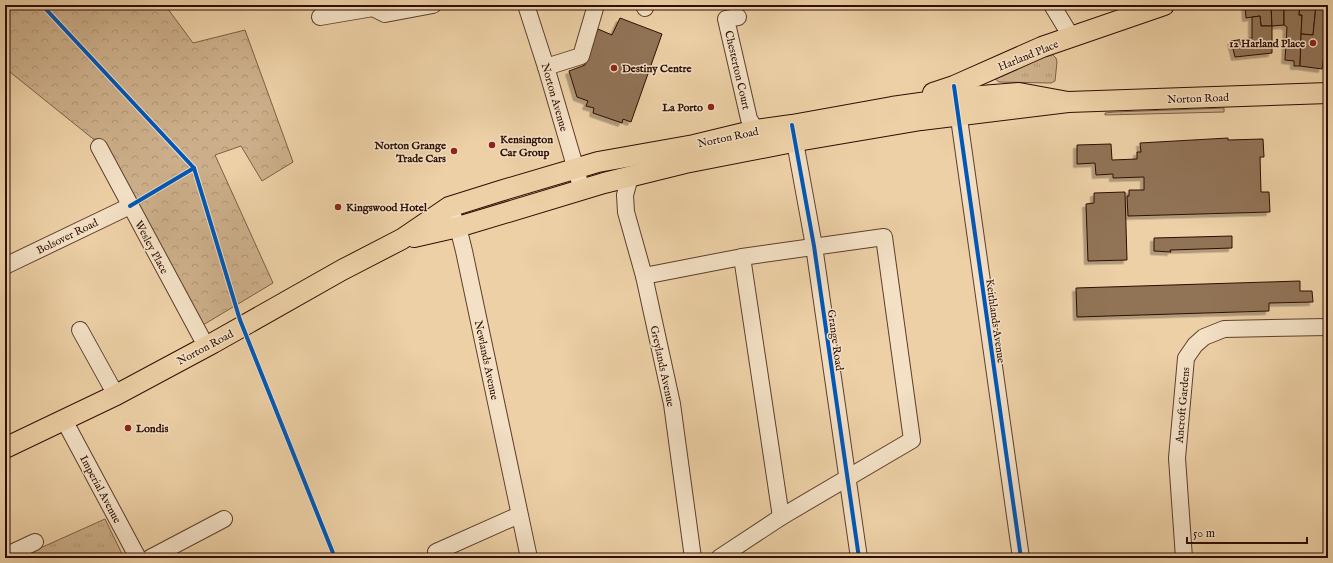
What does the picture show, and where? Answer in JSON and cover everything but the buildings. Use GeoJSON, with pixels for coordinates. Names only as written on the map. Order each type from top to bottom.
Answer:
{"type":"FeatureCollection","features":[{"type":"Feature","properties":{"kind":"main road","name":"Harland Place"},"geometry":{"type":"LineString","coordinates":[[892,107],[956,100],[1042,47],[1072,38],[1136,10],[1164,5]]}},
{"type":"Feature","properties":{"kind":"main road","name":"Norton Road"},"geometry":{"type":"LineString","coordinates":[[5,448],[116,395],[209,345],[342,270],[402,239],[449,208],[500,190],[598,162],[694,145],[756,130],[794,134],[921,120],[956,100],[1019,93],[1068,102],[1328,93]]}},
{"type":"Feature","properties":{"kind":"main road","name":"Norton Road"},"geometry":{"type":"LineString","coordinates":[[402,239],[458,227],[582,190],[892,107]]}},
{"type":"Feature","properties":{"kind":"street"},"geometry":{"type":"LineString","coordinates":[[320,17],[373,8],[385,14],[433,5]]}},
{"type":"Feature","properties":{"kind":"street","name":"Norton Avenue"},"geometry":{"type":"LineString","coordinates":[[526,5],[582,190]]}},
{"type":"Feature","properties":{"kind":"street"},"geometry":{"type":"LineString","coordinates":[[546,67],[581,56],[596,5]]}},
{"type":"Feature","properties":{"kind":"street"},"geometry":{"type":"LineString","coordinates":[[1052,5],[1072,38]]}},
{"type":"Feature","properties":{"kind":"street","name":"Chesterton Court"},"geometry":{"type":"LineString","coordinates":[[738,17],[726,19],[749,119],[756,130]]}},
{"type":"Feature","properties":{"kind":"street","name":"Keithlands Avenue"},"geometry":{"type":"LineString","coordinates":[[956,100],[1021,558]]}},
{"type":"Feature","properties":{"kind":"street","name":"Grange Road"},"geometry":{"type":"LineString","coordinates":[[794,134],[814,246],[859,558]]}},
{"type":"Feature","properties":{"kind":"street","name":"Wesley Place"},"geometry":{"type":"LineString","coordinates":[[99,147],[130,206],[209,345]]}},
{"type":"Feature","properties":{"kind":"street","name":"Greylands Avenue"},"geometry":{"type":"LineString","coordinates":[[630,177],[626,195],[626,212],[644,276],[672,404],[692,558]]}},
{"type":"Feature","properties":{"kind":"street","name":"Bolsover Road"},"geometry":{"type":"LineString","coordinates":[[5,266],[130,206]]}},
{"type":"Feature","properties":{"kind":"street","name":"Newlands Avenue"},"geometry":{"type":"LineString","coordinates":[[449,208],[458,227],[464,251],[529,558]]}},
{"type":"Feature","properties":{"kind":"street"},"geometry":{"type":"LineString","coordinates":[[644,276],[742,257],[884,236],[912,440],[781,518],[719,558]]}},
{"type":"Feature","properties":{"kind":"street"},"geometry":{"type":"LineString","coordinates":[[742,257],[781,518]]}},
{"type":"Feature","properties":{"kind":"street","name":"Ancroft Gardens"},"geometry":{"type":"LineString","coordinates":[[1184,558],[1177,458],[1186,358],[1195,345],[1204,337],[1224,329],[1328,327]]}},
{"type":"Feature","properties":{"kind":"street"},"geometry":{"type":"LineString","coordinates":[[80,330],[116,395]]}},
{"type":"Feature","properties":{"kind":"street","name":"Imperial Avenue"},"geometry":{"type":"LineString","coordinates":[[64,420],[138,558]]}},
{"type":"Feature","properties":{"kind":"street"},"geometry":{"type":"LineString","coordinates":[[436,552],[519,515]]}},
{"type":"Feature","properties":{"kind":"street"},"geometry":{"type":"LineString","coordinates":[[150,558],[224,519]]}},
{"type":"Feature","properties":{"kind":"street"},"geometry":{"type":"LineString","coordinates":[[5,556],[35,542]]}},
{"type":"Feature","properties":{"kind":"green space"},"geometry":{"type":"Polygon","coordinates":[[[5,5],[165,5],[193,43],[245,30],[293,162],[262,181],[241,146],[215,155],[273,283],[198,328],[102,146],[5,68],[5,5]]]}},
{"type":"Feature","properties":{"kind":"green space"},"geometry":{"type":"Polygon","coordinates":[[[1052,54],[1056,58],[1057,62],[1055,81],[1051,83],[999,82],[994,78],[995,74],[1052,54]]]}},
{"type":"Feature","properties":{"kind":"green space"},"geometry":{"type":"Polygon","coordinates":[[[1224,108],[1224,112],[1105,115],[1105,113],[1114,112],[1224,108]]]}},
{"type":"Feature","properties":{"kind":"green space"},"geometry":{"type":"Polygon","coordinates":[[[105,519],[124,558],[18,558],[105,519]]]}},
{"type":"Feature","properties":{"kind":"cycle path"},"geometry":{"type":"LineString","coordinates":[[42,5],[194,168],[240,320],[335,558]]}},
{"type":"Feature","properties":{"kind":"cycle path"},"geometry":{"type":"LineString","coordinates":[[954,86],[1021,558]]}},
{"type":"Feature","properties":{"kind":"cycle path"},"geometry":{"type":"LineString","coordinates":[[792,125],[814,246],[859,558]]}},
{"type":"Feature","properties":{"kind":"cycle path"},"geometry":{"type":"LineString","coordinates":[[130,206],[194,168]]}},
{"type":"Feature","properties":{"kind":"place","name":"12 Harland Place"},"geometry":{"type":"Point","coordinates":[1313,43]}},
{"type":"Feature","properties":{"kind":"place","name":"Destiny Centre"},"geometry":{"type":"Point","coordinates":[614,68]}},
{"type":"Feature","properties":{"kind":"place","name":"La Porto"},"geometry":{"type":"Point","coordinates":[711,107]}},
{"type":"Feature","properties":{"kind":"place","name":"Kensington Car Group"},"geometry":{"type":"Point","coordinates":[492,145]}},
{"type":"Feature","properties":{"kind":"place","name":"Norton Grange Trade Cars"},"geometry":{"type":"Point","coordinates":[454,151]}},
{"type":"Feature","properties":{"kind":"place","name":"Kingswood Hotel"},"geometry":{"type":"Point","coordinates":[338,207]}},
{"type":"Feature","properties":{"kind":"place","name":"Londis"},"geometry":{"type":"Point","coordinates":[128,428]}}]}
